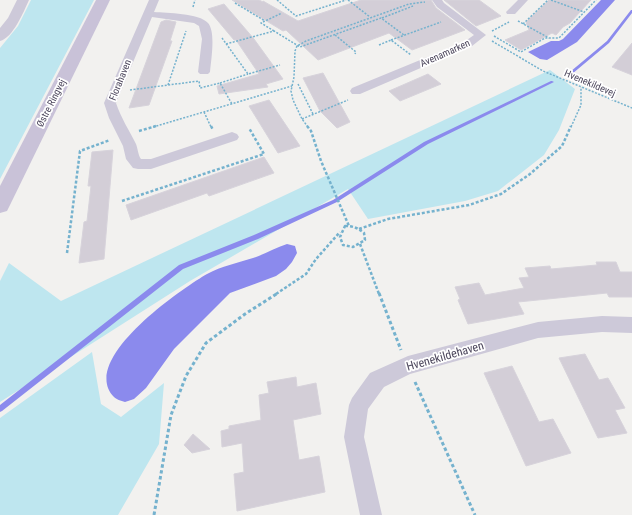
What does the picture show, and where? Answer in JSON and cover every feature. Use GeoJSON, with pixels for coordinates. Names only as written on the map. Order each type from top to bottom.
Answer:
{"type":"FeatureCollection","features":[{"type":"Feature","properties":{"kind":"main road","name":"Østre Ringvej"},"geometry":{"type":"LineString","coordinates":[[0,205],[103,0]]}},
{"type":"Feature","properties":{"kind":"street"},"geometry":{"type":"LineString","coordinates":[[0,37],[14,19],[24,0]]}},
{"type":"Feature","properties":{"kind":"street","name":"Florahaven"},"geometry":{"type":"LineString","coordinates":[[154,0],[110,103],[115,118],[130,146],[133,159],[138,164],[150,164],[232,137]]}},
{"type":"Feature","properties":{"kind":"street"},"geometry":{"type":"LineString","coordinates":[[511,12],[523,0]]}},
{"type":"Feature","properties":{"kind":"street","name":"Avenamarken"},"geometry":{"type":"LineString","coordinates":[[356,91],[468,44],[481,35],[433,1]]}},
{"type":"Feature","properties":{"kind":"street"},"geometry":{"type":"LineString","coordinates":[[149,14],[197,20],[204,25],[207,39],[204,72]]}},
{"type":"Feature","properties":{"kind":"street","name":"Hvenekildehaven"},"geometry":{"type":"LineString","coordinates":[[371,515],[354,437],[359,405],[377,380],[408,365],[538,330],[602,324],[632,324]]}},
{"type":"Feature","properties":{"kind":"path"},"geometry":{"type":"LineString","coordinates":[[277,0],[296,16],[347,0],[371,18]]}},
{"type":"Feature","properties":{"kind":"path"},"geometry":{"type":"LineString","coordinates":[[523,24],[548,0]]}},
{"type":"Feature","properties":{"kind":"path"},"geometry":{"type":"LineString","coordinates":[[551,0],[585,12]]}},
{"type":"Feature","properties":{"kind":"path"},"geometry":{"type":"LineString","coordinates":[[550,38],[515,20],[488,33],[521,52],[545,38],[550,38],[559,38],[596,0]]}},
{"type":"Feature","properties":{"kind":"path"},"geometry":{"type":"LineString","coordinates":[[350,226],[334,191],[311,131],[302,119],[293,100],[291,91],[295,51],[297,46],[306,41],[410,4],[433,1]]}},
{"type":"Feature","properties":{"kind":"path"},"geometry":{"type":"LineString","coordinates":[[235,3],[265,21]]}},
{"type":"Feature","properties":{"kind":"path"},"geometry":{"type":"LineString","coordinates":[[282,13],[262,23],[300,47],[413,6]]}},
{"type":"Feature","properties":{"kind":"path"},"geometry":{"type":"LineString","coordinates":[[381,18],[404,35]]}},
{"type":"Feature","properties":{"kind":"path"},"geometry":{"type":"LineString","coordinates":[[379,45],[447,19]]}},
{"type":"Feature","properties":{"kind":"path"},"geometry":{"type":"LineString","coordinates":[[168,85],[186,29]]}},
{"type":"Feature","properties":{"kind":"path"},"geometry":{"type":"LineString","coordinates":[[226,44],[274,31]]}},
{"type":"Feature","properties":{"kind":"path"},"geometry":{"type":"LineString","coordinates":[[218,32],[248,74]]}},
{"type":"Feature","properties":{"kind":"path"},"geometry":{"type":"LineString","coordinates":[[335,35],[356,52],[354,54]]}},
{"type":"Feature","properties":{"kind":"path","name":"Hvenekildevej"},"geometry":{"type":"LineString","coordinates":[[481,35],[543,71],[632,108]]}},
{"type":"Feature","properties":{"kind":"path"},"geometry":{"type":"LineString","coordinates":[[391,40],[416,58]]}},
{"type":"Feature","properties":{"kind":"path"},"geometry":{"type":"LineString","coordinates":[[131,83],[128,90],[199,81],[200,88],[280,65]]}},
{"type":"Feature","properties":{"kind":"path"},"geometry":{"type":"LineString","coordinates":[[220,83],[232,104]]}},
{"type":"Feature","properties":{"kind":"path"},"geometry":{"type":"LineString","coordinates":[[298,84],[313,114]]}},
{"type":"Feature","properties":{"kind":"path"},"geometry":{"type":"LineString","coordinates":[[137,132],[292,86]]}},
{"type":"Feature","properties":{"kind":"path"},"geometry":{"type":"LineString","coordinates":[[358,229],[388,219],[469,204],[501,194],[530,174],[562,146],[581,105],[581,87]]}},
{"type":"Feature","properties":{"kind":"path"},"geometry":{"type":"LineString","coordinates":[[302,119],[353,97],[356,91]]}},
{"type":"Feature","properties":{"kind":"path"},"geometry":{"type":"LineString","coordinates":[[204,112],[218,141]]}},
{"type":"Feature","properties":{"kind":"path"},"geometry":{"type":"LineString","coordinates":[[122,201],[244,159],[264,154],[249,128]]}},
{"type":"Feature","properties":{"kind":"path"},"geometry":{"type":"LineString","coordinates":[[67,253],[80,151],[124,134]]}},
{"type":"Feature","properties":{"kind":"path"},"geometry":{"type":"LineString","coordinates":[[154,515],[171,415],[186,376],[206,343],[245,314],[306,274],[316,259],[345,226],[358,229],[364,234],[365,240],[355,247],[348,247],[342,244],[339,238],[340,232]]}},
{"type":"Feature","properties":{"kind":"shaded area"},"geometry":{"type":"Polygon","coordinates":[[[31,0],[94,0],[0,179],[0,48],[18,26],[31,0]]]}},
{"type":"Feature","properties":{"kind":"shaded area"},"geometry":{"type":"Polygon","coordinates":[[[601,0],[615,0],[577,42],[547,60],[540,59],[528,52],[551,41],[559,41],[563,39],[601,0]]]}},
{"type":"Feature","properties":{"kind":"shaded area"},"geometry":{"type":"Polygon","coordinates":[[[550,70],[575,89],[559,130],[544,155],[498,191],[465,201],[368,219],[348,189],[190,281],[0,402],[0,281],[9,263],[61,301],[550,70]]]}},
{"type":"Feature","properties":{"kind":"shaded area"},"geometry":{"type":"Polygon","coordinates":[[[287,244],[295,246],[297,253],[286,269],[276,276],[230,293],[174,349],[146,388],[134,399],[125,402],[114,397],[107,382],[110,364],[121,346],[137,327],[176,294],[207,274],[287,244]]]}},
{"type":"Feature","properties":{"kind":"shaded area"},"geometry":{"type":"Polygon","coordinates":[[[92,352],[101,404],[121,417],[164,383],[159,444],[118,515],[0,515],[0,418],[92,352]]]}},
{"type":"Feature","properties":{"kind":"building"},"geometry":{"type":"Polygon","coordinates":[[[232,0],[263,1],[298,21],[361,0],[431,0],[436,8],[465,30],[412,50],[389,33],[318,60],[286,30],[283,31],[232,0]]]}},
{"type":"Feature","properties":{"kind":"building"},"geometry":{"type":"Polygon","coordinates":[[[444,0],[479,0],[501,16],[476,26],[444,0]]]}},
{"type":"Feature","properties":{"kind":"building"},"geometry":{"type":"Polygon","coordinates":[[[549,0],[591,0],[570,23],[563,27],[556,35],[552,33],[521,50],[505,40],[529,30],[526,22],[549,0]]]}},
{"type":"Feature","properties":{"kind":"building"},"geometry":{"type":"Polygon","coordinates":[[[224,4],[254,39],[283,79],[266,84],[268,87],[219,94],[217,86],[259,74],[236,40],[234,40],[208,9],[224,4]]]}},
{"type":"Feature","properties":{"kind":"building"},"geometry":{"type":"Polygon","coordinates":[[[166,20],[176,22],[170,41],[172,41],[149,105],[129,108],[161,22],[166,20]]]}},
{"type":"Feature","properties":{"kind":"building"},"geometry":{"type":"Polygon","coordinates":[[[632,43],[632,75],[612,67],[632,43]]]}},
{"type":"Feature","properties":{"kind":"building"},"geometry":{"type":"Polygon","coordinates":[[[323,73],[350,122],[337,128],[320,111],[303,78],[323,73]]]}},
{"type":"Feature","properties":{"kind":"building"},"geometry":{"type":"Polygon","coordinates":[[[428,74],[441,84],[400,101],[389,91],[428,74]]]}},
{"type":"Feature","properties":{"kind":"building"},"geometry":{"type":"Polygon","coordinates":[[[269,100],[300,146],[278,153],[249,106],[269,100]]]}},
{"type":"Feature","properties":{"kind":"building"},"geometry":{"type":"Polygon","coordinates":[[[113,150],[104,259],[79,263],[84,222],[87,221],[91,186],[88,186],[92,152],[113,150]]]}},
{"type":"Feature","properties":{"kind":"building"},"geometry":{"type":"Polygon","coordinates":[[[264,157],[274,173],[209,196],[207,193],[131,220],[126,205],[264,157]]]}},
{"type":"Feature","properties":{"kind":"building"},"geometry":{"type":"Polygon","coordinates":[[[596,262],[616,262],[620,272],[632,272],[632,297],[609,297],[607,293],[518,302],[524,314],[468,324],[458,300],[460,299],[455,287],[479,283],[485,295],[524,288],[519,278],[529,277],[525,268],[550,266],[551,269],[597,265],[596,262]]]}},
{"type":"Feature","properties":{"kind":"building"},"geometry":{"type":"Polygon","coordinates":[[[585,354],[599,380],[608,378],[625,408],[615,410],[627,433],[598,438],[559,358],[585,354]]]}},
{"type":"Feature","properties":{"kind":"building"},"geometry":{"type":"Polygon","coordinates":[[[512,366],[539,422],[553,419],[571,453],[526,466],[484,373],[512,366]]]}},
{"type":"Feature","properties":{"kind":"building"},"geometry":{"type":"Polygon","coordinates":[[[296,377],[297,387],[316,383],[321,414],[293,420],[299,460],[319,456],[325,492],[237,511],[234,474],[244,472],[242,443],[222,447],[221,431],[229,429],[229,426],[261,420],[259,395],[269,393],[267,382],[296,377]]]}},
{"type":"Feature","properties":{"kind":"building"},"geometry":{"type":"Polygon","coordinates":[[[193,434],[210,449],[192,453],[184,445],[193,434]]]}},
{"type":"Feature","properties":{"kind":"waterway"},"geometry":{"type":"LineString","coordinates":[[571,73],[608,42],[632,11]]}},
{"type":"Feature","properties":{"kind":"waterway"},"geometry":{"type":"LineString","coordinates":[[0,409],[181,267],[256,237],[335,201],[426,143],[552,82]]}}]}
